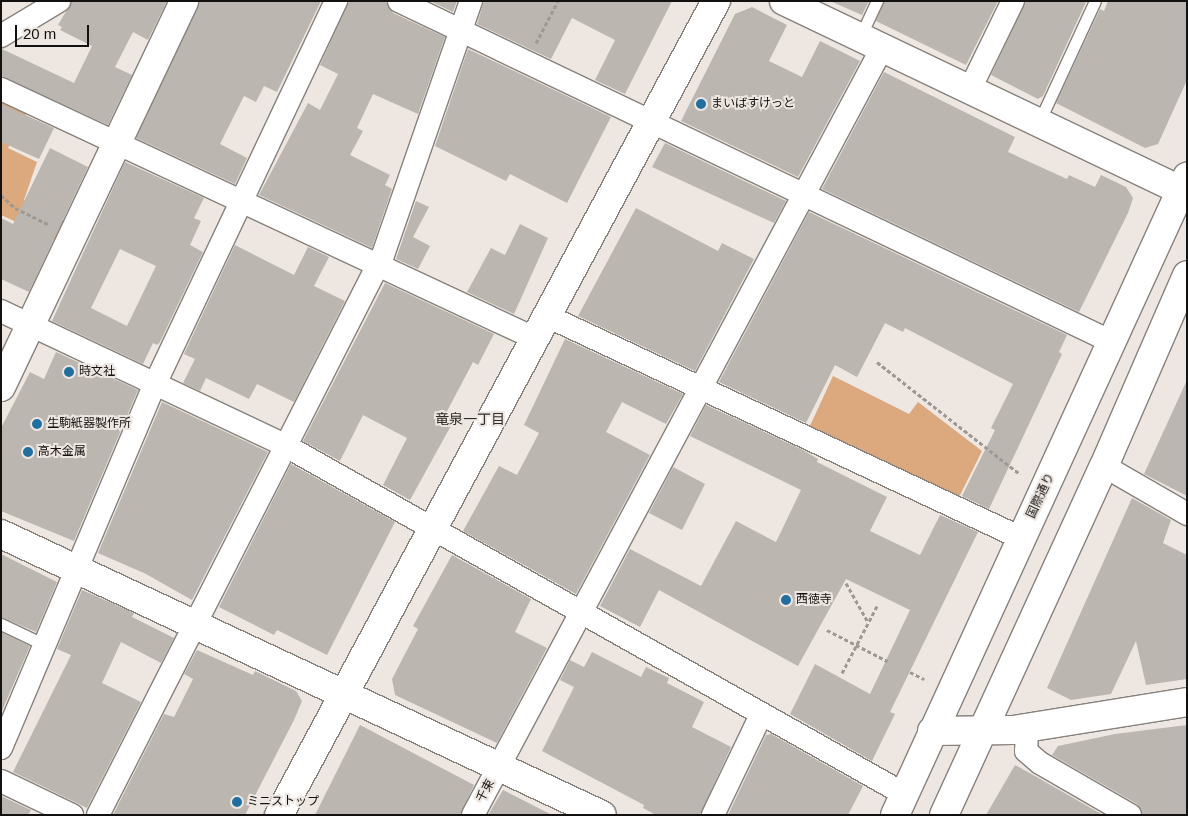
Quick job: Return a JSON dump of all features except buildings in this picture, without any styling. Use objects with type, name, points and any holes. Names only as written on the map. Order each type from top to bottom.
[{"type":"street","points":[[1,36],[59,1]]},
{"type":"street","points":[[1,387],[184,1]]},
{"type":"street","points":[[1,748],[156,384],[239,202],[336,1]]},
{"type":"street","points":[[399,1],[1112,342]]},
{"type":"street","points":[[98,815],[197,625],[378,266],[471,1]]},
{"type":"street","points":[[279,815],[716,1]]},
{"type":"street","points":[[784,1],[1039,122],[1185,187]]},
{"type":"street","points":[[970,89],[1014,1]]},
{"type":"street","name":"千束","points":[[473,815],[806,195],[871,42]]},
{"type":"street","points":[[1,89],[378,266],[702,389],[1022,538]]},
{"type":"street","name":"国際通り","points":[[899,804],[1185,187]]},
{"type":"street","points":[[944,815],[1104,466],[1187,275]]},
{"type":"street","points":[[1,311],[286,446],[434,528],[761,715],[899,804]]},
{"type":"street","points":[[1104,466],[1187,514]]},
{"type":"street","points":[[1,534],[499,766],[594,813]]},
{"type":"street","points":[[932,732],[1027,728],[1187,702]]},
{"type":"street","points":[[713,815],[761,715]]},
{"type":"street","points":[[1027,728],[1026,751],[1040,763],[1130,815]]},
{"type":"street","points":[[1,781],[72,815]]},
{"type":"lane","points":[[871,42],[877,1]]},
{"type":"lane","points":[[1039,122],[1095,1]]},
{"type":"lane","points":[[1,624],[45,645]]},
{"type":"path","points":[[526,62],[558,1]]},
{"type":"path","points":[[1,195],[15,208],[72,237]]},
{"type":"path","points":[[878,362],[1020,474]]},
{"type":"path","points":[[846,583],[868,622]]},
{"type":"path","points":[[842,673],[877,606]]},
{"type":"path","points":[[827,630],[887,661]]},
{"type":"path","points":[[910,672],[924,679]]},
{"type":"shaded area","points":[[1,99],[27,112],[8,148],[37,162],[24,200],[65,221],[56,240],[1,215]]},
{"type":"shaded area","points":[[833,376],[909,414],[918,402],[982,451],[959,497],[809,428]]},
{"type":"place","name":"まいばすけっと","points":[[701,104]]},
{"type":"place","name":"時文社","points":[[69,372]]},
{"type":"place","name":"生駒紙器製作所","points":[[37,424]]},
{"type":"place","name":"高木金属","points":[[28,452]]},
{"type":"place","name":"西徳寺","points":[[786,600]]},
{"type":"place","name":"ミニストップ","points":[[237,802]]},
{"type":"district","name":"竜泉一丁目","points":[[470,419]]}]
